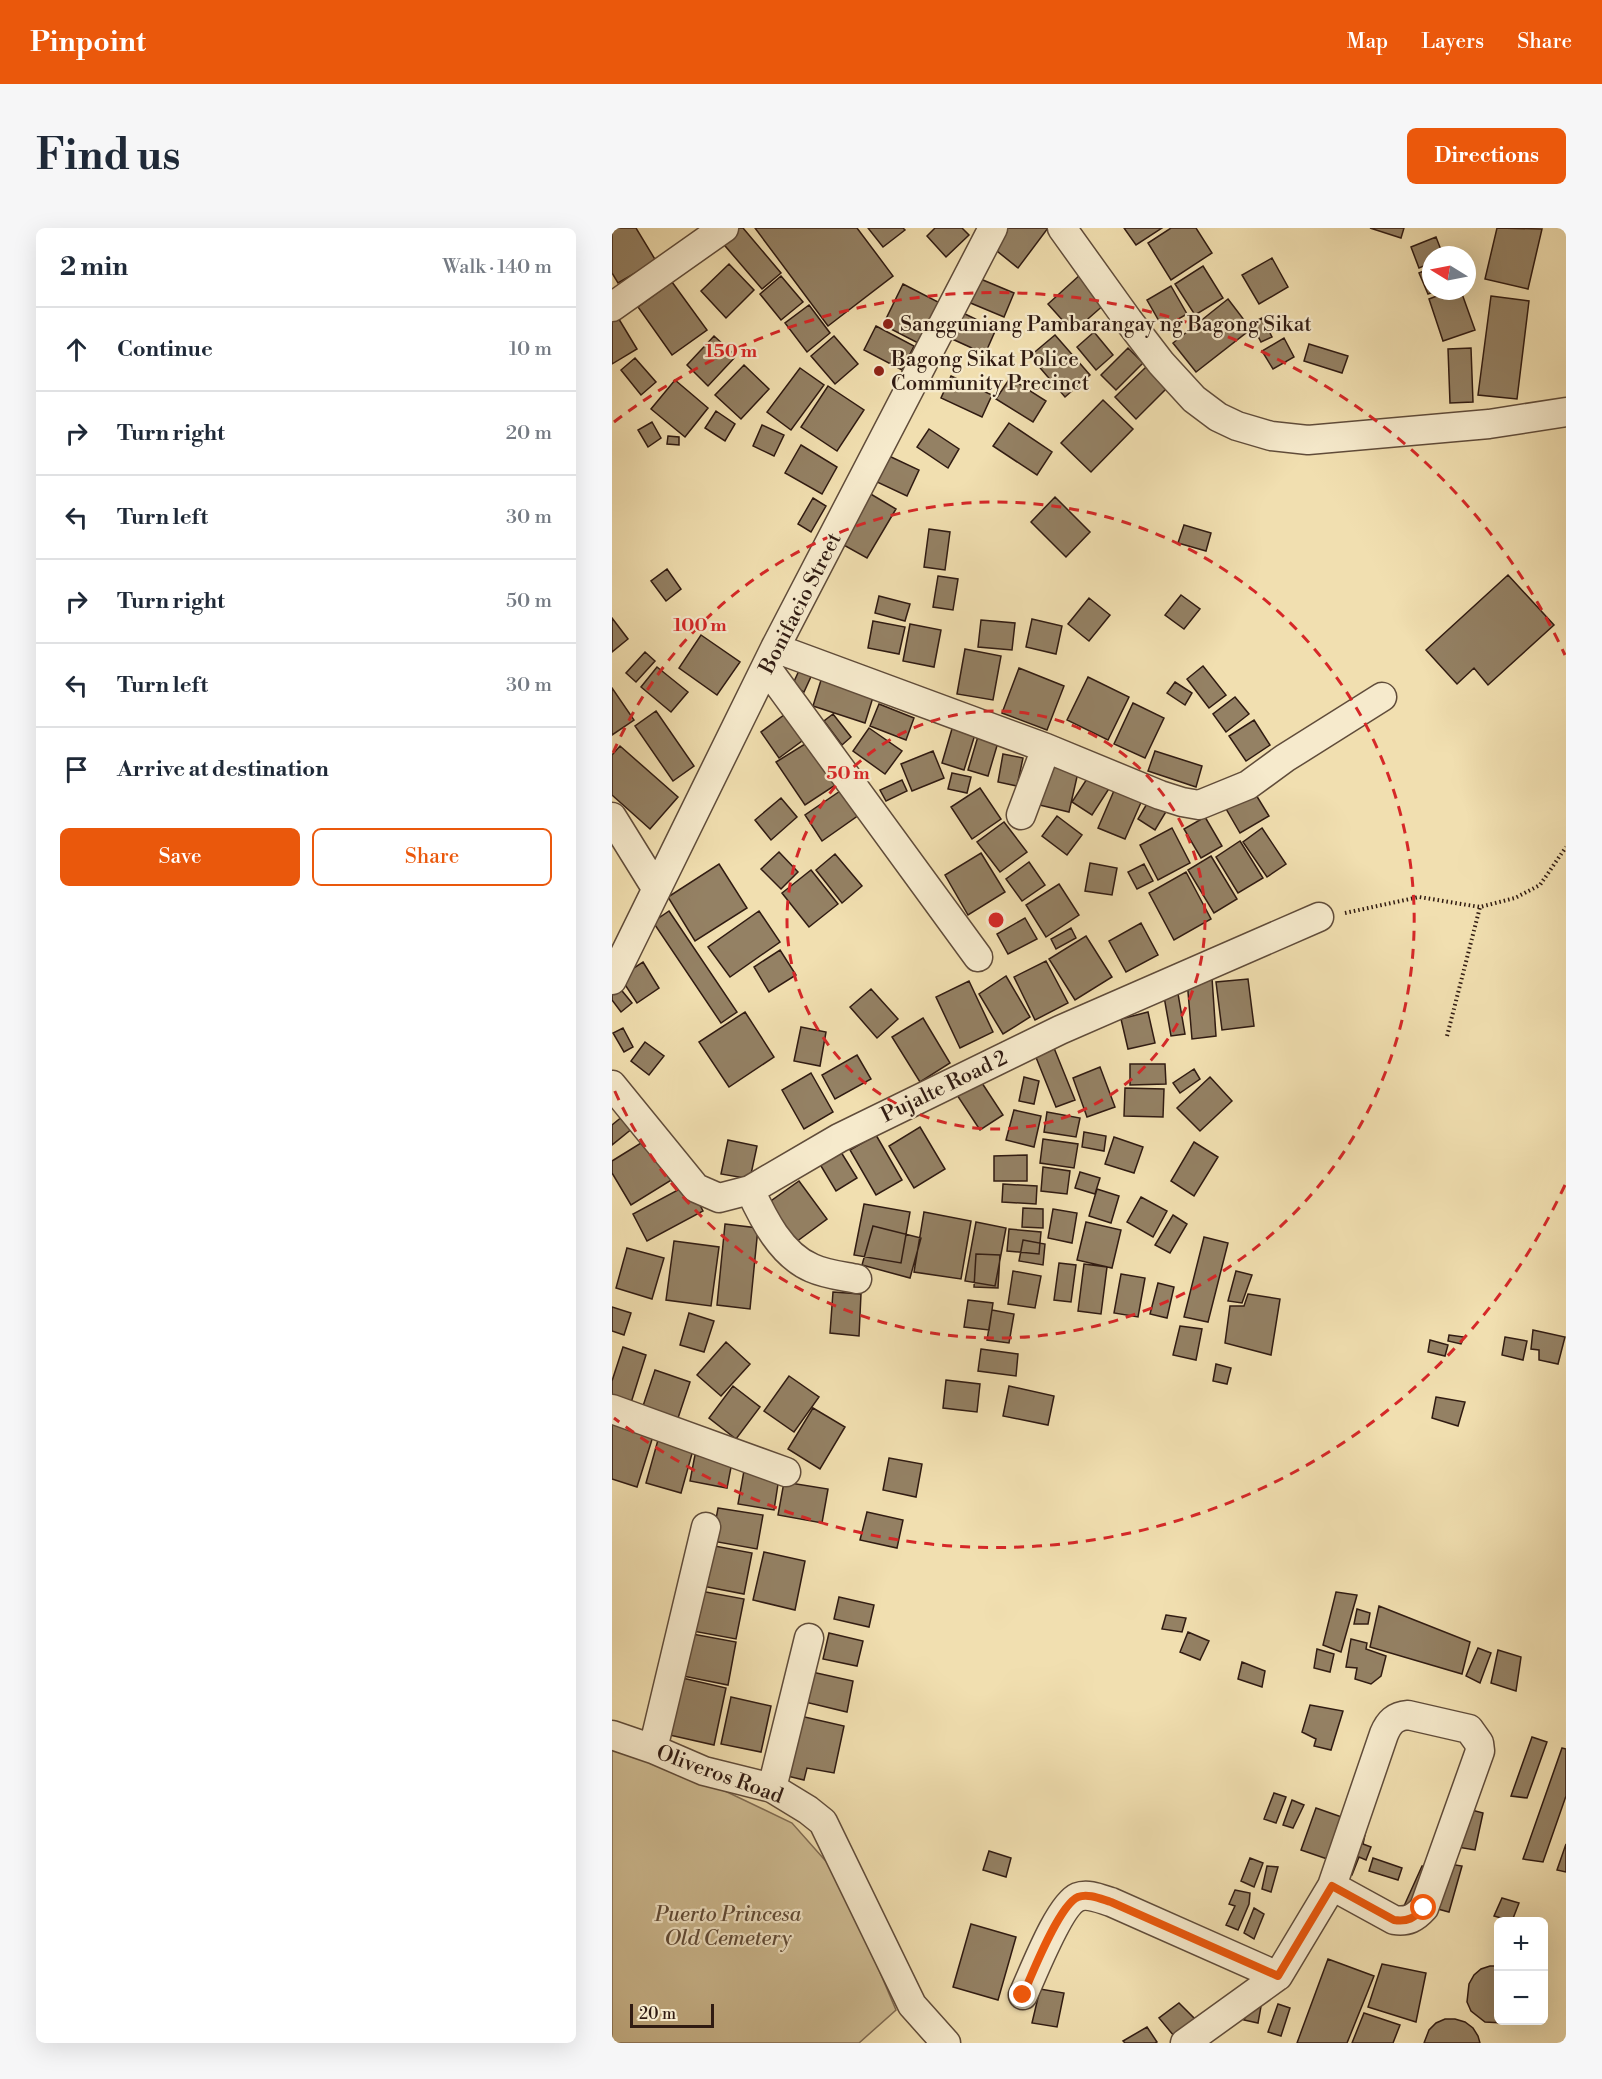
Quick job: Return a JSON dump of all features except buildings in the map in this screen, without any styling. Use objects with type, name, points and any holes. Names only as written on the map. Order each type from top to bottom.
[{"type":"street","points":[[612,307],[724,228]]},
{"type":"street","name":"Bonifacio Street","points":[[612,980],[771,657],[993,228]]},
{"type":"street","points":[[1062,228],[1128,320],[1168,370],[1194,399],[1218,417],[1237,426],[1271,436],[1308,440],[1489,424],[1566,412]]},
{"type":"street","points":[[771,657],[1046,748],[1160,795],[1190,804],[1205,804],[1248,785],[1285,758],[1382,697]]},
{"type":"street","points":[[771,657],[978,957]]},
{"type":"street","points":[[1021,814],[1046,748]]},
{"type":"street","points":[[612,817],[656,888]]},
{"type":"street","name":"Pujalte Road 2","points":[[612,1085],[696,1188],[719,1198],[750,1190],[839,1138],[1060,1030],[1319,917]]},
{"type":"street","points":[[750,1190],[762,1215],[793,1257],[813,1269],[857,1279]]},
{"type":"street","points":[[612,1409],[786,1472]]},
{"type":"street","points":[[653,1749],[706,1527]]},
{"type":"street","points":[[772,1788],[809,1638]]},
{"type":"street","points":[[1185,2043],[1278,1976],[1332,1886],[1390,1722],[1408,1714],[1469,1729],[1479,1743],[1479,1751],[1424,1908],[1417,1915],[1404,1921],[1394,1920],[1332,1886]]},
{"type":"street","name":"Oliveros Road","points":[[612,1735],[653,1749],[704,1771],[772,1788],[823,1822],[912,2005],[946,2043]]},
{"type":"street","points":[[1023,1995],[1058,1919],[1068,1905],[1078,1897],[1086,1896],[1111,1902],[1278,1976]]},
{"type":"path","points":[[1319,917],[1359,911],[1419,897],[1480,907],[1515,898],[1540,885],[1566,847]]},
{"type":"path","points":[[1447,1036],[1480,907]]},
{"type":"green space","name":"Puerto Princesa Old Cemetery","points":[[612,1746],[725,1791],[792,1823],[839,1876],[896,2010],[859,2043],[612,2043]]},
{"type":"place","name":"Sangguniang Pambarangay ng Bagong Sikat","points":[[888,324]]},
{"type":"place","name":"Bagong Sikat Police Community Precinct","points":[[879,371]]},
{"type":"route","points":[[1023,1995],[1058,1919],[1068,1905],[1078,1897],[1086,1896],[1111,1902],[1278,1976],[1332,1886],[1394,1920],[1410,1920],[1424,1908]]}]
